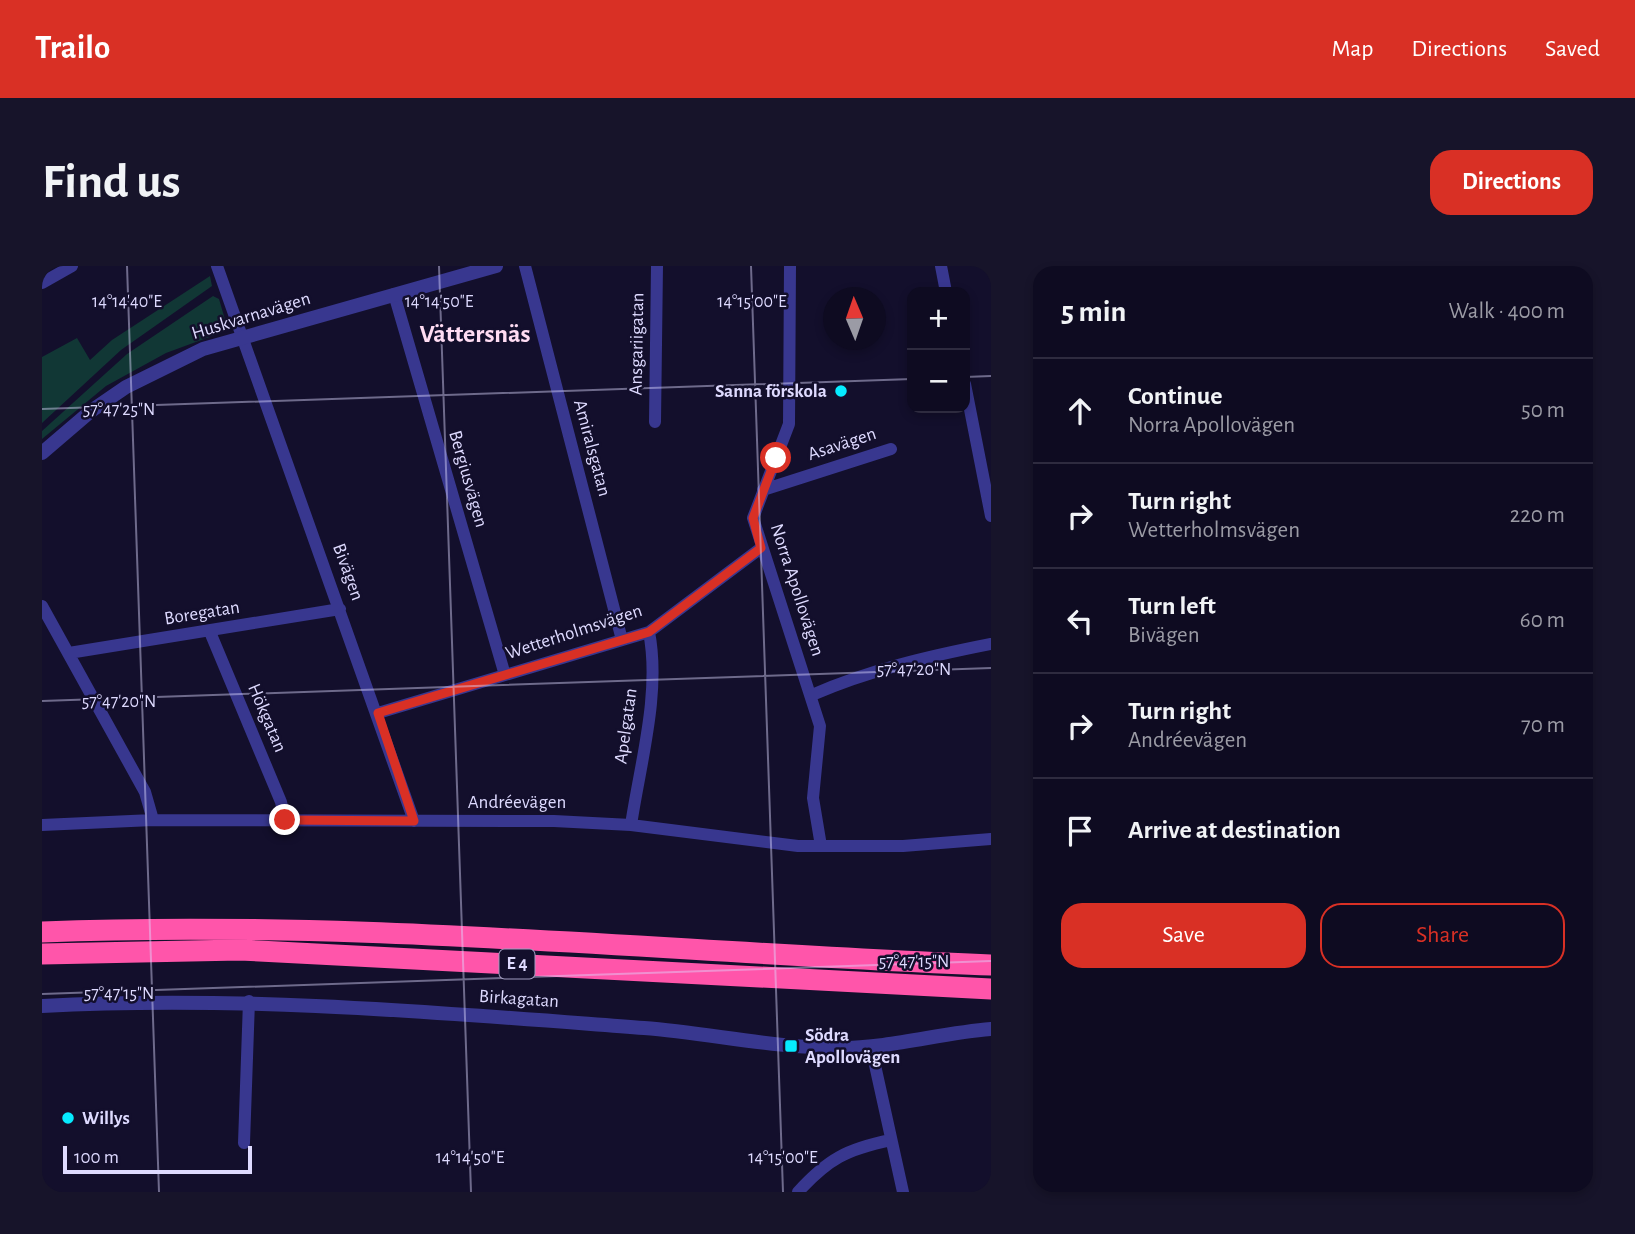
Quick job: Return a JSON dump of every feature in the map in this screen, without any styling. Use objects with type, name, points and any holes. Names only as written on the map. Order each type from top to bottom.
[{"type":"highway","name":"E 4","points":[[42,932],[240,928],[432,934],[991,965]]},
{"type":"highway","name":"E 4","points":[[42,954],[240,950],[991,989]]},
{"type":"highway","points":[[895,961],[991,957]]},
{"type":"street","points":[[42,283],[72,266]]},
{"type":"street","name":"Huskvarnavägen","points":[[42,453],[91,411],[126,387],[203,349],[496,266]]},
{"type":"street","name":"Amiralsgatan","points":[[525,266],[622,640]]},
{"type":"street","name":"Ansgariigatan","points":[[655,422],[657,266]]},
{"type":"street","name":"Norra Apollovägen","points":[[790,266],[789,424],[753,518],[820,726],[813,798],[821,846]]},
{"type":"street","points":[[941,266],[945,287]]},
{"type":"street","name":"Bivägen","points":[[221,268],[414,821]]},
{"type":"street","name":"Bergiusvägen","points":[[394,295],[505,675]]},
{"type":"street","points":[[970,409],[991,516]]},
{"type":"street","name":"Asavägen","points":[[763,490],[891,449]]},
{"type":"street","name":"Wetterholmsvägen","points":[[378,713],[649,632],[761,548]]},
{"type":"street","points":[[42,606],[145,792],[153,820]]},
{"type":"street","name":"Boregatan","points":[[69,653],[340,609]]},
{"type":"street","name":"Hökgatan","points":[[210,632],[281,802],[285,820]]},
{"type":"street","name":"Apelgatan","points":[[631,825],[649,708],[653,652],[649,632]]},
{"type":"street","points":[[812,695],[840,683],[936,655],[991,644]]},
{"type":"street","name":"Andréevägen","points":[[42,825],[153,820],[554,821],[631,825],[798,846],[903,846],[991,839]]},
{"type":"street","name":"Birkagatan","points":[[42,1006],[121,1002],[249,1002],[644,1028],[800,1047],[871,1048],[991,1029]]},
{"type":"street","points":[[244,1143],[249,1002]]},
{"type":"street","points":[[871,1048],[903,1192]]},
{"type":"street","points":[[798,1192],[832,1159],[853,1149],[891,1140]]},
{"type":"green space","points":[[210,276],[212,286],[121,350],[42,423],[42,357],[77,338],[90,360],[112,340]]},
{"type":"green space","points":[[213,296],[219,299],[226,323],[223,332],[166,353],[106,386],[42,439],[42,431],[127,354]]},
{"type":"place","name":"Sanna förskola","points":[[841,391]]},
{"type":"place","name":"Södra Apollovägen","points":[[791,1046]]},
{"type":"place","name":"Willys","points":[[68,1118]]},
{"type":"district","name":"Vättersnäs","points":[[475,334]]},
{"type":"route","points":[[285,820],[414,821],[378,713],[649,632],[761,548],[753,518],[776,458]]}]
